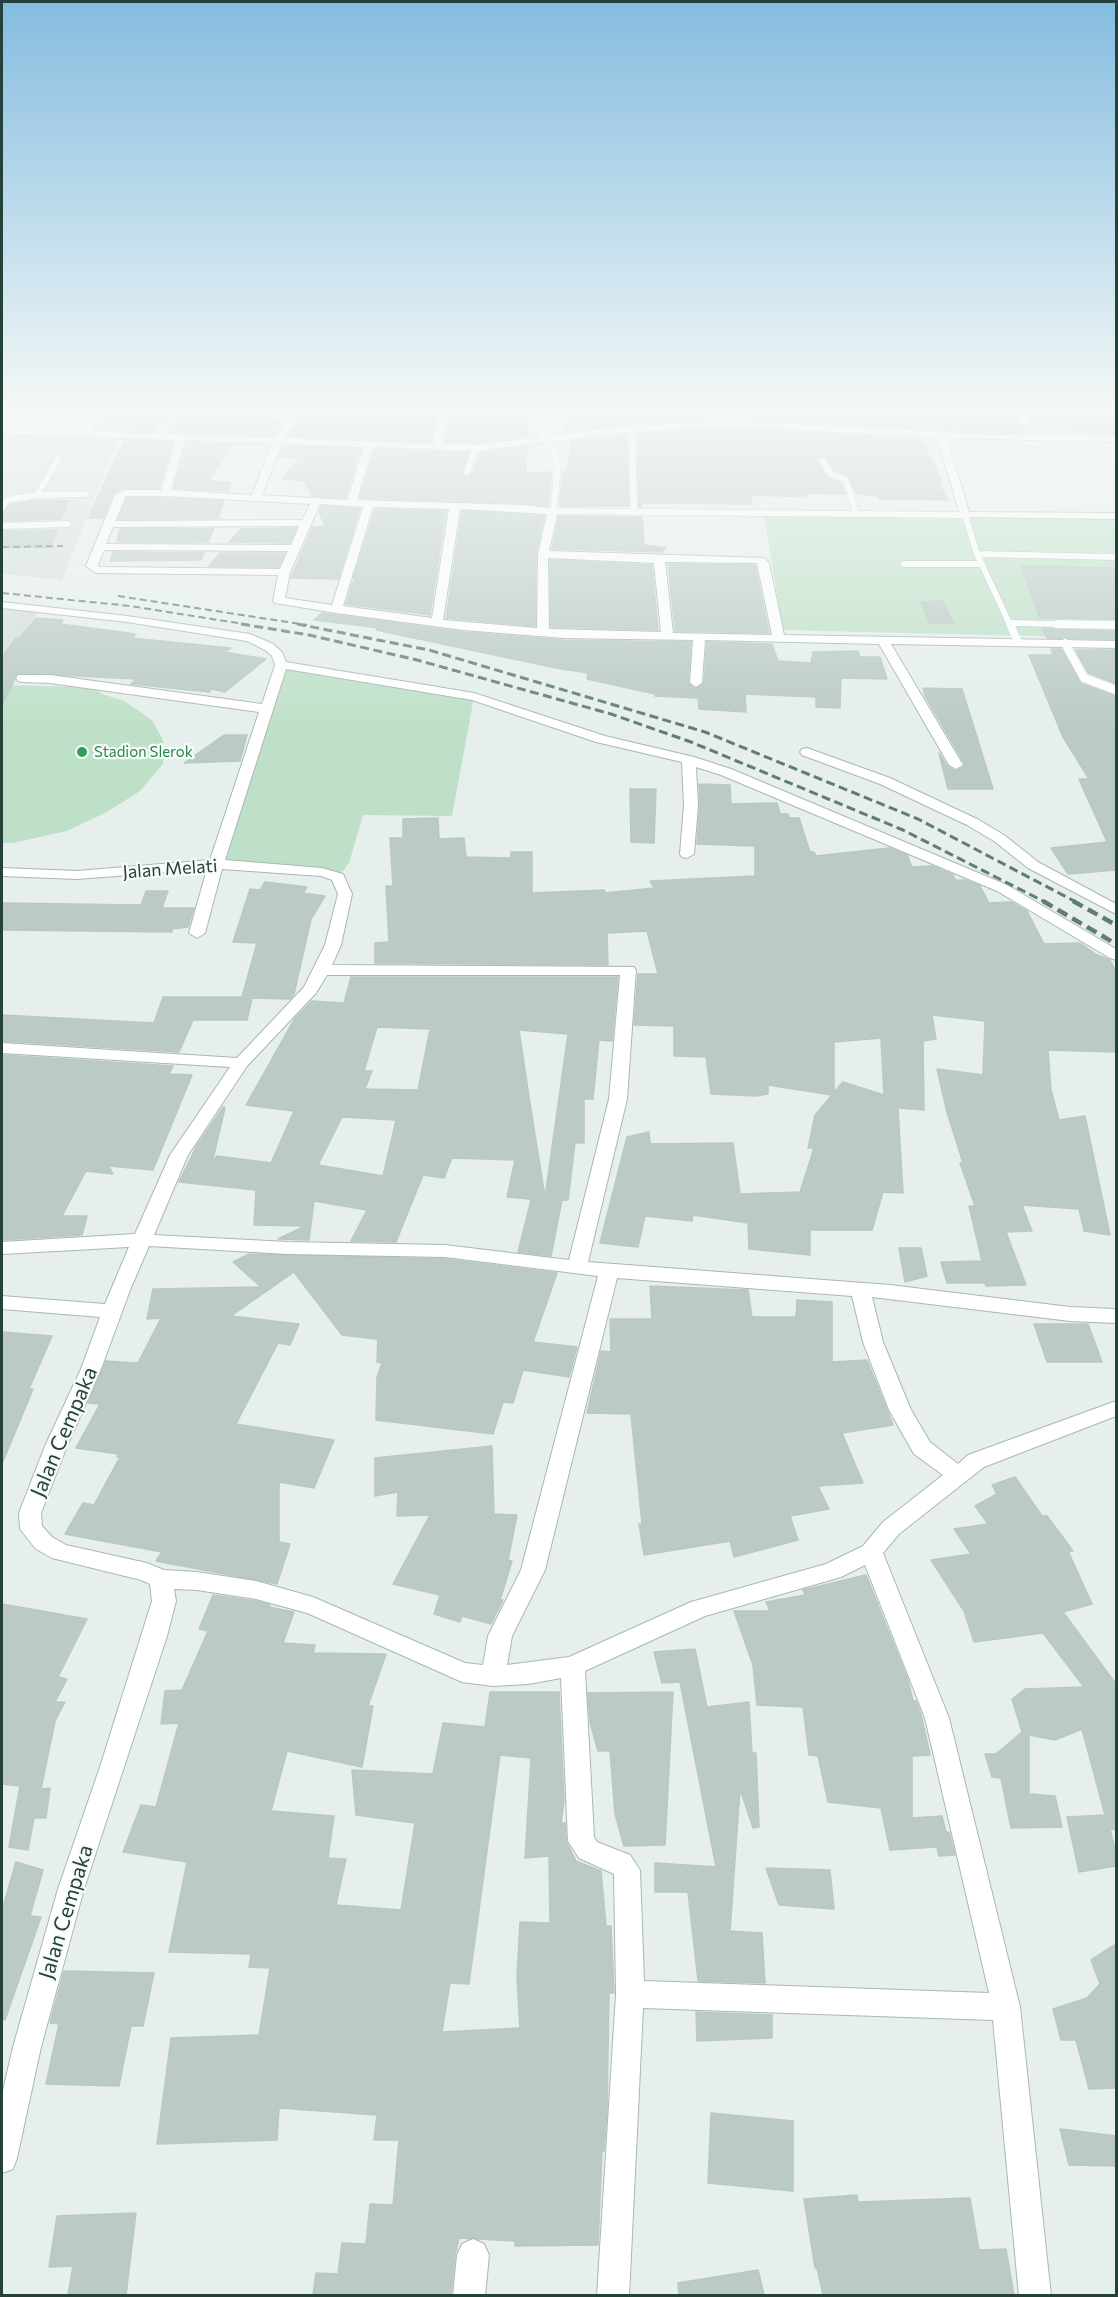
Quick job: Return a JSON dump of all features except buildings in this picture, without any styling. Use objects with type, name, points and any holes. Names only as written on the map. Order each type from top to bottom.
[{"type":"street","points":[[111,516],[92,566],[96,570],[107,572],[284,572]]},
{"type":"street","points":[[310,516],[284,572],[279,602],[436,622],[543,631],[667,636],[1116,645]]},
{"type":"street","points":[[336,609],[365,516]]},
{"type":"street","points":[[436,622],[453,516]]},
{"type":"street","points":[[543,631],[543,554],[552,516]]},
{"type":"street","points":[[108,524],[307,524]]},
{"type":"street","points":[[99,547],[295,548]]},
{"type":"street","points":[[543,554],[655,559],[760,560],[764,563],[778,637]]},
{"type":"street","points":[[655,559],[659,561],[667,636]]},
{"type":"street","points":[[2,605],[127,619],[250,638],[269,647],[278,655],[281,665],[216,864],[197,933]]},
{"type":"street","points":[[696,683],[699,636]]},
{"type":"street","points":[[883,640],[956,765]]},
{"type":"street","points":[[281,665],[474,697],[601,739],[689,760],[726,772],[1002,888],[1116,955]]},
{"type":"street","points":[[22,678],[51,679],[267,709]]},
{"type":"street","points":[[807,752],[885,781],[972,822],[999,838],[1033,865],[1116,910]]},
{"type":"street","points":[[687,854],[691,805],[689,760]]},
{"type":"street","name":"Jalan Melati","points":[[2,872],[77,875],[216,864],[322,872],[338,877]]},
{"type":"street","name":"Jalan Cempaka","points":[[2,2158],[27,2047],[71,1889],[155,1636],[164,1601],[161,1579],[147,1572],[60,1552],[44,1543],[32,1528],[30,1513],[91,1369],[140,1244],[179,1155],[241,1063],[310,990],[322,970],[333,945],[345,894],[338,877]]},
{"type":"street","points":[[322,970],[628,970],[618,1099],[577,1268]]},
{"type":"street","points":[[2,1048],[241,1063]]},
{"type":"street","points":[[2,1248],[140,1244],[445,1251],[577,1268],[860,1290],[958,1299],[1071,1314],[1116,1316]]},
{"type":"street","points":[[161,1579],[197,1581],[256,1590],[314,1606],[462,1672],[496,1657],[533,1570],[609,1271]]},
{"type":"street","points":[[860,1290],[873,1342],[900,1410],[922,1448],[955,1473]]},
{"type":"street","points":[[2,1303],[117,1301]]},
{"type":"street","points":[[496,1657],[528,1674],[573,1666],[699,1609],[833,1571],[871,1552],[891,1528],[955,1473],[976,1461],[1116,1408]]},
{"type":"street","points":[[871,1552],[937,1718],[1005,2007],[1035,2295]]},
{"type":"street","points":[[573,1666],[581,1841],[588,1850],[621,1863],[627,1870],[630,1994],[613,2295]]},
{"type":"street","points":[[630,1994],[1005,2007]]},
{"type":"street","points":[[469,2295],[473,2255]]},
{"type":"lane","points":[[965,516],[977,554],[1018,642]]},
{"type":"lane","points":[[2,526],[68,524]]},
{"type":"lane","points":[[977,554],[1116,557]]},
{"type":"lane","points":[[904,564],[982,564]]},
{"type":"lane","points":[[1010,623],[1116,625]]},
{"type":"lane","points":[[1065,643],[1084,678],[1116,690]]},
{"type":"shaded area","points":[[2,516],[87,516],[62,580],[2,574]]},
{"type":"shaded area","points":[[2,609],[39,612],[20,636],[2,668]]},
{"type":"green space","points":[[764,516],[1116,520],[1116,638],[783,630]]},
{"type":"green space","points":[[281,665],[474,697],[452,816],[363,815],[349,863],[338,877],[216,864]]},
{"type":"green space","name":"Stadion Slerok","points":[[2,685],[92,687],[102,694],[124,701],[152,720],[163,740],[163,764],[140,791],[107,812],[67,831],[13,843],[2,843]]},
{"type":"railway","points":[[2,547],[63,546]]},
{"type":"railway","points":[[2,593],[130,606],[250,625]]},
{"type":"railway","points":[[118,596],[307,625]]},
{"type":"railway","points":[[241,624],[309,635],[417,660],[611,714],[691,742],[903,830],[1045,902]]},
{"type":"railway","points":[[297,624],[429,650],[705,732],[918,819],[1076,902]]},
{"type":"railway","points":[[1043,901],[1116,944]]},
{"type":"railway","points":[[1073,901],[1116,925]]},
{"type":"place","name":"Stadion Slerok","points":[[82,752]]}]
